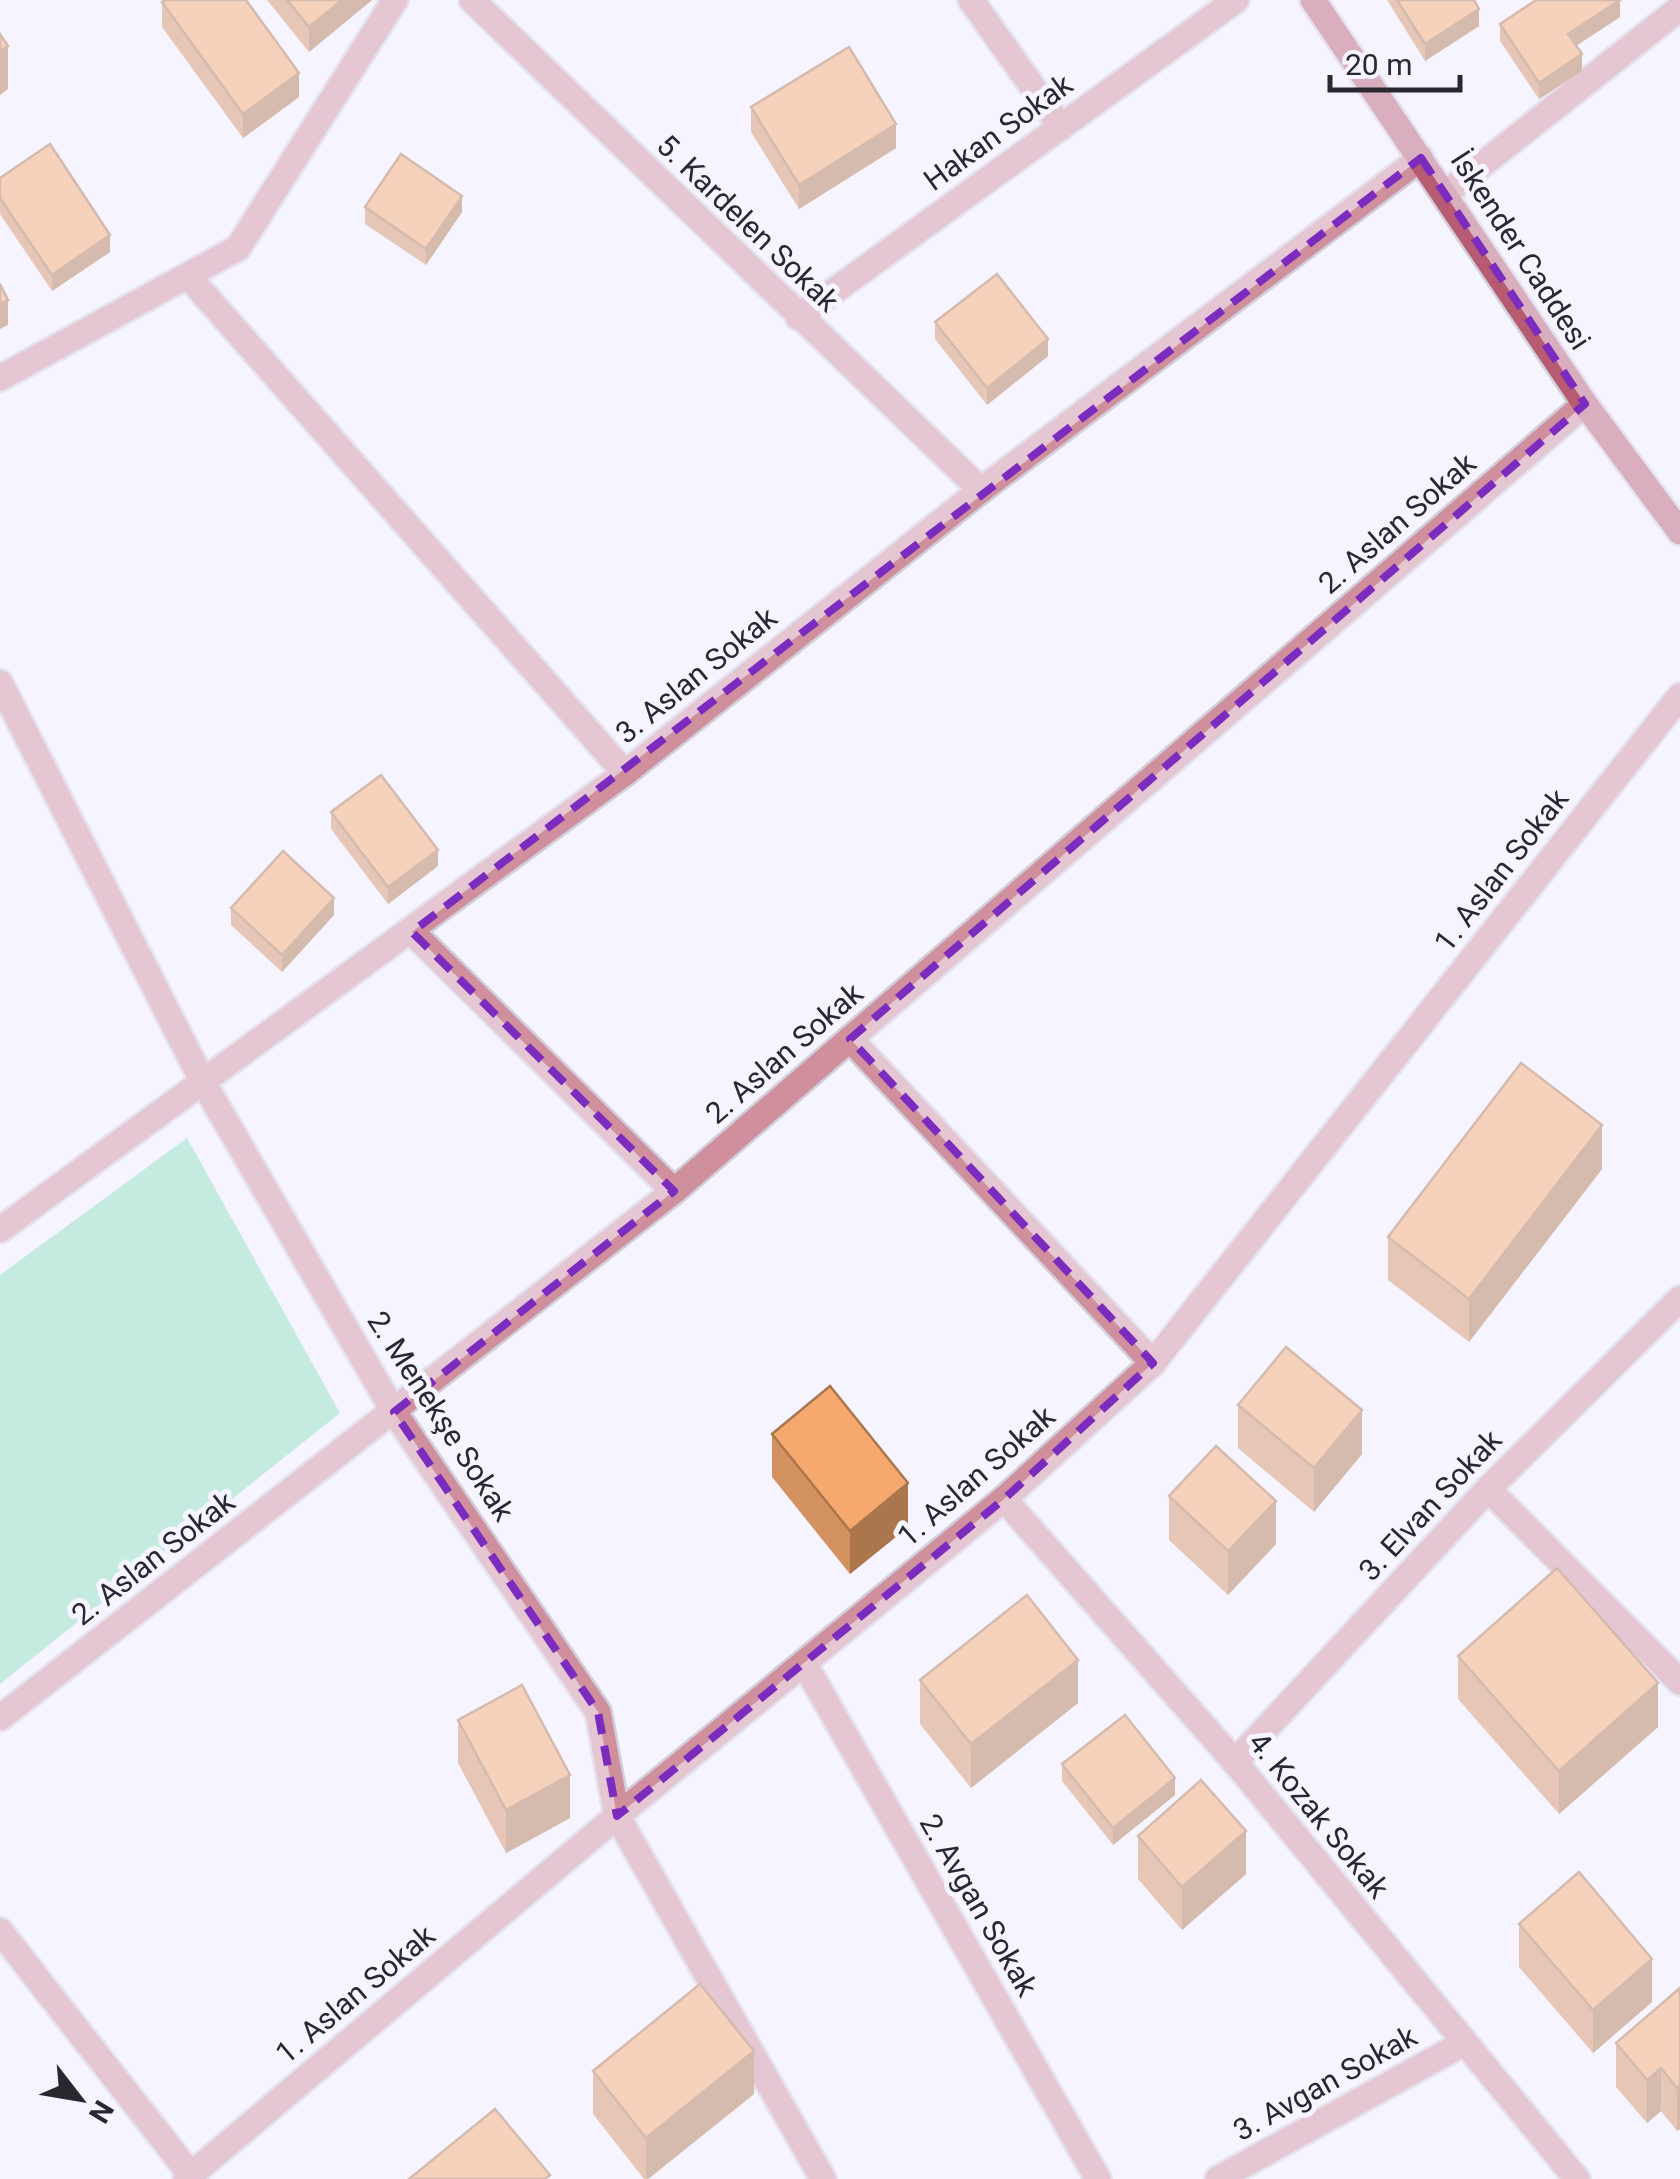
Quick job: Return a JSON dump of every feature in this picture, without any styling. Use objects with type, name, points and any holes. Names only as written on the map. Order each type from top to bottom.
[{"type":"street","points":[[0,378],[238,248],[395,0]]},
{"type":"street","name":"5. Kardelen Sokak","points":[[472,0],[981,490]]},
{"type":"street","points":[[971,0],[1061,127]]},
{"type":"street","name":"Hakan Sokak","points":[[798,317],[1236,0]]},
{"type":"street","name":"İskender Caddesi","points":[[1313,0],[1585,404],[1680,532]]},
{"type":"street","points":[[1445,194],[1680,8]]},
{"type":"street","name":"3. Aslan Sokak","points":[[0,1230],[625,773],[981,490],[1422,158]]},
{"type":"street","points":[[188,276],[625,773]]},
{"type":"street","name":"2. Aslan Sokak","points":[[0,1718],[674,1191],[1585,404]]},
{"type":"street","name":"2. Menekşe Sokak","points":[[0,683],[202,1082],[394,1412],[598,1712],[617,1816],[822,2179]]},
{"type":"street","name":"1. Aslan Sokak","points":[[190,2178],[617,1816],[1004,1499],[1152,1363],[1680,696]]},
{"type":"street","points":[[412,932],[674,1191]]},
{"type":"street","points":[[850,1039],[1152,1363]]},
{"type":"street","name":"3. Elvan Sokak","points":[[1235,1762],[1488,1489],[1680,1299]]},
{"type":"street","points":[[1488,1489],[1680,1682]]},
{"type":"street","name":"4. Kozak Sokak","points":[[1004,1499],[1235,1762],[1577,2179]]},
{"type":"street","name":"2. Avgan Sokak","points":[[804,1663],[1098,2179]]},
{"type":"street","points":[[0,1931],[190,2178]]},
{"type":"street","name":"3. Avgan Sokak","points":[[1218,2179],[1464,2044]]},
{"type":"highlighted area","points":[[1421,158],[1585,404],[850,1039],[1153,1363],[1004,1499],[617,1816],[598,1712],[394,1412],[674,1191],[412,932]]},
{"type":"green space","points":[[187,1138],[340,1413],[0,1684],[0,1275]]},
{"type":"building","points":[[246,0],[299,73],[243,114],[162,2]]},
{"type":"building","points":[[287,0],[342,0],[309,27]]},
{"type":"building","points":[[1397,0],[1474,0],[1479,9],[1425,44]]},
{"type":"building","points":[[1536,0],[1620,0],[1568,34],[1582,54],[1539,83],[1500,24]]},
{"type":"building","points":[[0,34],[8,46],[0,51]]},
{"type":"building","points":[[849,47],[896,124],[799,185],[751,107]]},
{"type":"building","points":[[50,144],[110,235],[52,275],[0,198],[0,178]]},
{"type":"building","points":[[401,154],[462,196],[426,249],[365,207]]},
{"type":"building","points":[[997,274],[1048,339],[987,388],[935,322]]},
{"type":"building","points":[[0,284],[8,300],[0,304]]},
{"type":"building","points":[[381,775],[438,850],[388,887],[331,812]]},
{"type":"building","points":[[283,851],[334,898],[282,955],[231,908]]},
{"type":"building","points":[[1521,1063],[1602,1125],[1469,1299],[1388,1237]]},
{"type":"building","points":[[1286,1347],[1362,1410],[1314,1468],[1238,1405]]},
{"type":"building","points":[[830,1386],[908,1483],[850,1531],[772,1434]]},
{"type":"building","points":[[1216,1446],[1276,1501],[1228,1551],[1169,1496]]},
{"type":"building","points":[[1557,1568],[1658,1683],[1559,1771],[1458,1656]]},
{"type":"building","points":[[1027,1595],[1078,1660],[971,1744],[920,1680]]},
{"type":"building","points":[[522,1685],[570,1775],[506,1810],[458,1720]]},
{"type":"building","points":[[1125,1715],[1175,1778],[1113,1828],[1062,1764]]},
{"type":"building","points":[[1201,1780],[1246,1831],[1182,1887],[1138,1836]]},
{"type":"building","points":[[1579,1872],[1652,1959],[1593,2010],[1519,1924]]},
{"type":"building","points":[[700,1984],[754,2051],[646,2138],[593,2071]]},
{"type":"building","points":[[1680,1988],[1677,2088],[1661,2068],[1647,2080],[1616,2043]]},
{"type":"building","points":[[495,2109],[550,2175],[545,2179],[409,2179]]}]
